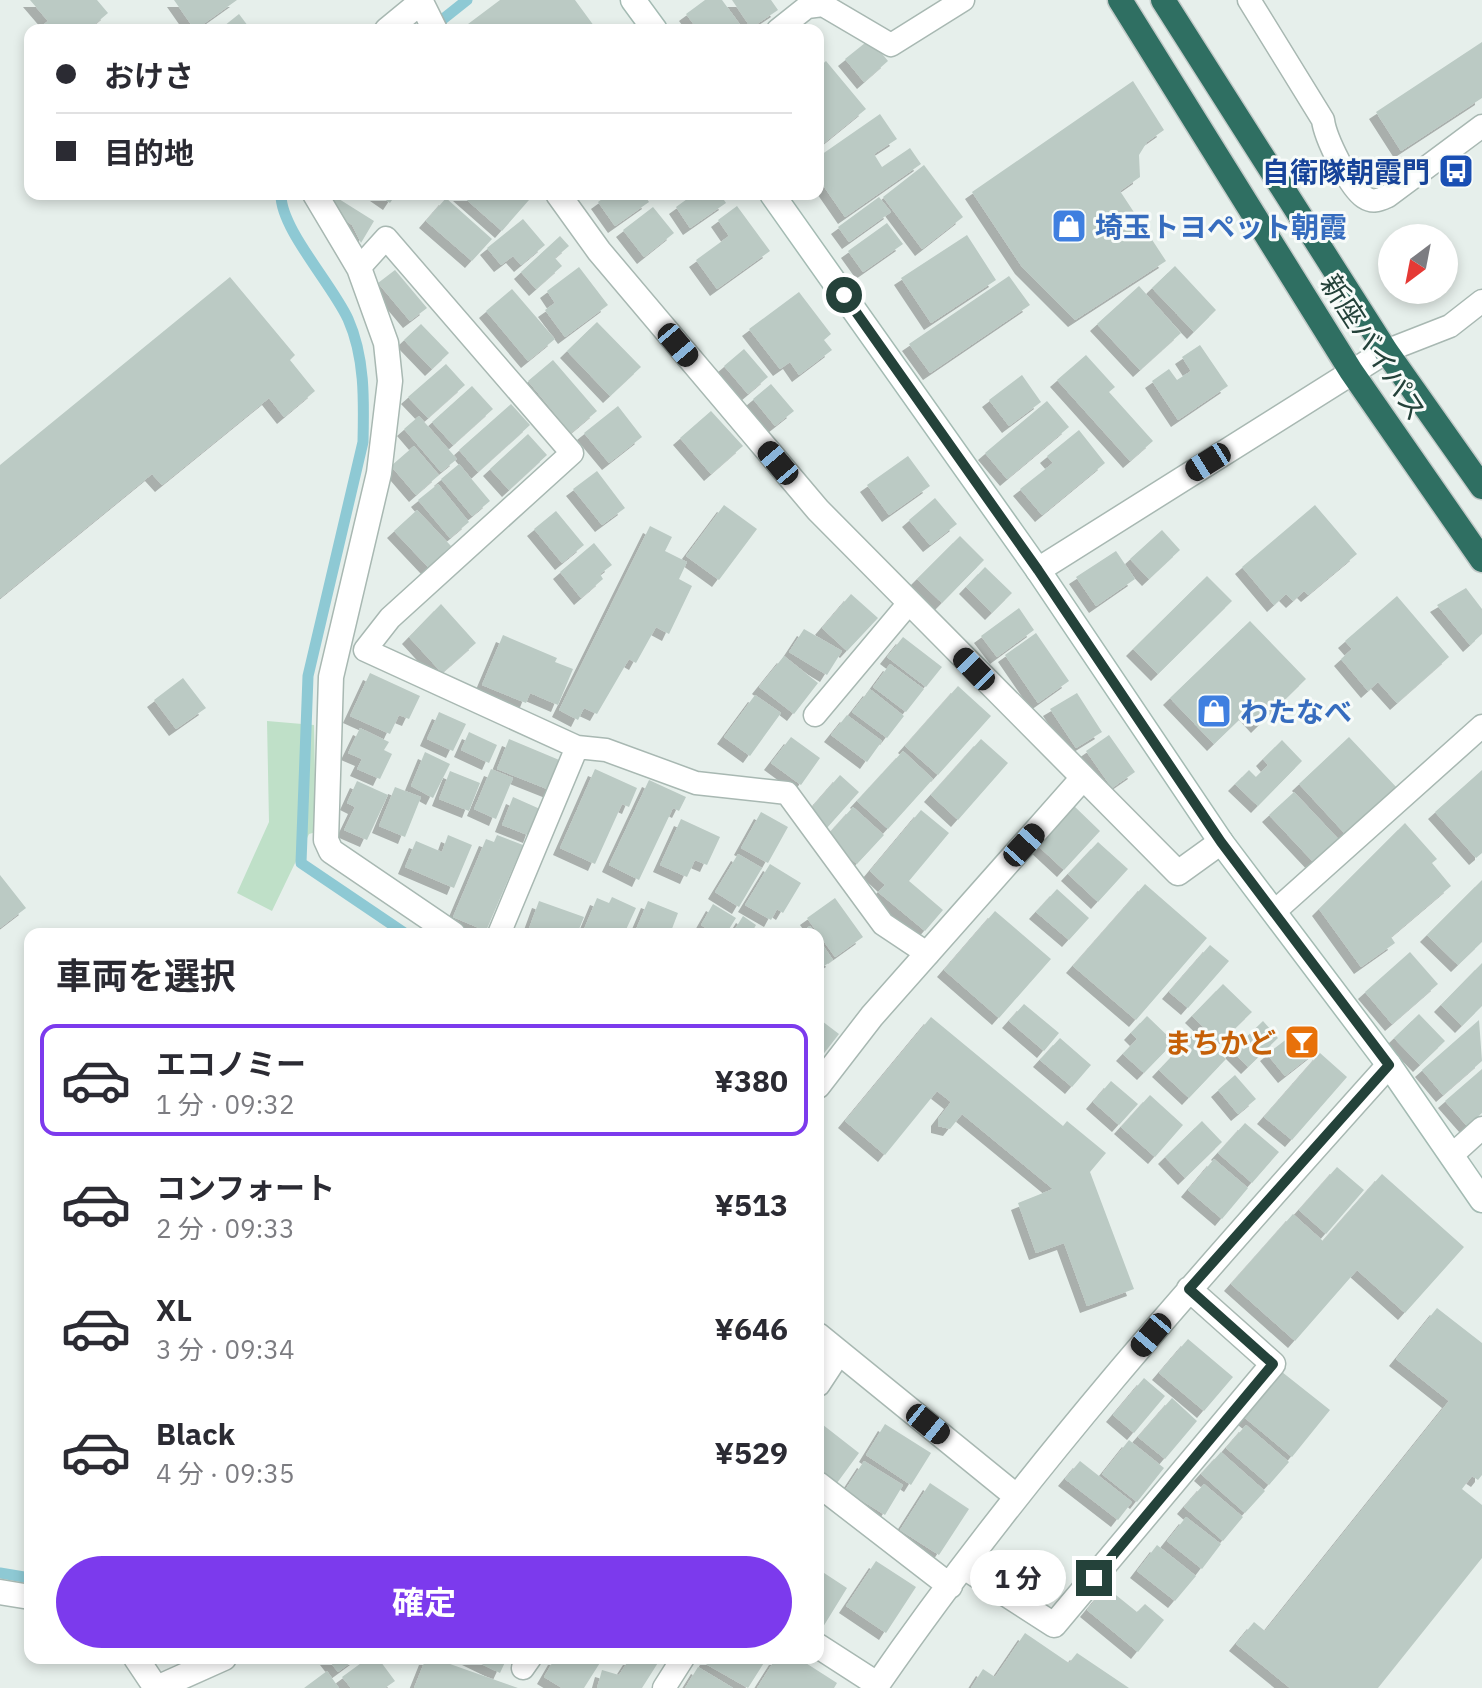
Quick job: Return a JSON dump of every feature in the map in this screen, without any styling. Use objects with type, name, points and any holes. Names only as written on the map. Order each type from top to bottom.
[{"type":"highway","name":"新座バイパス","points":[[1120,0],[1351,371],[1482,560]]},
{"type":"highway","name":"新座バイパス","points":[[1163,0],[1386,351],[1482,487]]},
{"type":"street","points":[[633,0],[651,24]]},
{"type":"street","points":[[400,24],[426,12]]},
{"type":"street","points":[[319,200],[359,268],[386,343],[390,381],[382,460],[331,677],[326,840],[331,851],[444,928]]},
{"type":"street","points":[[566,200],[599,251],[818,510],[1082,779],[1178,873],[1221,842]]},
{"type":"street","points":[[776,200],[1038,570],[1221,842],[1389,1065],[1482,1200]]},
{"type":"street","points":[[1038,570],[1386,351]]},
{"type":"street","points":[[824,1078],[872,1016],[1082,779]]},
{"type":"street","points":[[824,1650],[876,1686],[1016,1496],[1189,1289],[1389,1065]]},
{"type":"street","points":[[824,1488],[957,1577],[1054,1625],[1273,1364],[1189,1289]]},
{"type":"street","points":[[824,1340],[1016,1496]]},
{"type":"street","points":[[824,1375],[839,1352]]},
{"type":"street","points":[[0,1592],[24,1596]]},
{"type":"street","points":[[140,1664],[157,1688],[211,1664]]},
{"type":"lane","points":[[786,24],[807,7],[823,5],[891,45],[963,0]]},
{"type":"lane","points":[[1249,0],[1323,120],[1325,133],[1357,190],[1366,198],[1377,201],[1388,196],[1482,126]]},
{"type":"lane","points":[[359,268],[386,238],[572,453],[390,618],[365,650],[577,747],[606,750],[696,783],[787,793],[883,924],[928,954]]},
{"type":"lane","points":[[1386,351],[1450,326],[1482,301]]},
{"type":"lane","points":[[815,715],[909,603]]},
{"type":"lane","points":[[1274,912],[1482,726]]},
{"type":"lane","points":[[502,928],[577,747]]},
{"type":"lane","points":[[1451,1156],[1482,1128]]},
{"type":"lane","points":[[664,1688],[679,1664]]},
{"type":"green space","points":[[267,721],[314,725],[316,832],[309,834],[272,911],[237,893],[269,822]]},
{"type":"building","points":[[30,0],[97,0],[108,13],[95,24],[44,24],[48,21]]},
{"type":"building","points":[[174,0],[237,0],[203,24],[191,24]]},
{"type":"building","points":[[500,0],[575,0],[593,24],[468,24]]},
{"type":"building","points":[[705,0],[722,0],[740,24],[694,24],[686,14]]},
{"type":"building","points":[[732,0],[771,0],[778,10],[757,24],[748,24]]},
{"type":"building","points":[[239,14],[246,24],[226,24]]},
{"type":"building","points":[[870,39],[888,61],[864,82],[845,59]]},
{"type":"building","points":[[1482,42],[1482,98],[1401,151],[1376,112]]},
{"type":"building","points":[[826,61],[866,109],[824,143]]},
{"type":"building","name":"埼玉トヨペット朝霞","points":[[1133,81],[1164,130],[1147,142],[1139,155],[1140,177],[1120,191],[1166,261],[1075,320],[1022,267],[972,192]]},
{"type":"building","points":[[880,114],[897,139],[874,154],[882,167],[910,148],[921,164],[845,217],[824,187],[824,153]]},
{"type":"building","points":[[924,165],[963,217],[922,249],[883,197]]},
{"type":"building","points":[[879,197],[891,212],[849,242],[838,227]]},
{"type":"building","points":[[333,200],[341,200],[374,221],[361,243],[352,225],[338,215]]},
{"type":"building","points":[[444,200],[448,200],[492,239],[472,261],[426,221]]},
{"type":"building","points":[[467,200],[529,200],[502,231]]},
{"type":"building","points":[[648,200],[649,202],[615,226],[598,202]]},
{"type":"building","points":[[686,200],[724,200],[726,203],[690,228],[676,207]]},
{"type":"building","points":[[737,206],[770,251],[717,289],[696,260],[729,236],[718,220]]},
{"type":"building","points":[[653,207],[674,233],[644,257],[623,230]]},
{"type":"building","points":[[523,219],[545,245],[521,265],[513,256],[501,265],[487,248]]},
{"type":"building","points":[[887,223],[903,244],[863,272],[848,251]]},
{"type":"building","points":[[967,235],[996,280],[931,323],[901,278]]},
{"type":"building","points":[[560,236],[569,246],[555,258],[562,266],[536,289],[521,272]]},
{"type":"building","points":[[1175,266],[1216,310],[1194,332],[1152,288]]},
{"type":"building","points":[[579,267],[608,305],[565,337],[545,310],[555,303],[547,291]]},
{"type":"building","points":[[395,270],[427,308],[410,321],[378,283]]},
{"type":"building","points":[[1009,276],[1030,305],[930,373],[909,344]]},
{"type":"building","points":[[230,277],[295,355],[290,360],[315,391],[284,417],[269,398],[162,485],[152,474],[0,598],[0,465]]},
{"type":"building","points":[[1139,286],[1181,333],[1140,370],[1097,324]]},
{"type":"building","points":[[512,289],[555,339],[528,361],[486,311]]},
{"type":"building","points":[[799,292],[831,334],[824,340],[832,350],[799,375],[790,362],[780,369],[749,329]]},
{"type":"building","points":[[597,322],[641,367],[610,396],[567,351]]},
{"type":"building","points":[[421,324],[449,353],[432,369],[404,340]]},
{"type":"building","points":[[1200,345],[1228,386],[1178,420],[1152,381],[1169,369],[1177,380],[1191,371],[1182,357]]},
{"type":"building","points":[[744,349],[768,377],[748,394],[724,366]]},
{"type":"building","points":[[1086,355],[1115,387],[1109,392],[1153,441],[1130,461],[1057,380]]},
{"type":"building","points":[[553,360],[597,411],[571,433],[528,381]]},
{"type":"building","points":[[446,364],[465,385],[428,418],[408,397]]},
{"type":"building","points":[[1022,375],[1041,402],[1009,426],[989,400]]},
{"type":"building","points":[[771,384],[794,411],[775,426],[753,399]]},
{"type":"building","points":[[472,386],[493,409],[453,445],[432,422]]},
{"type":"building","points":[[1047,401],[1069,427],[1007,479],[985,453]]},
{"type":"building","points":[[511,404],[530,425],[478,472],[459,450]]},
{"type":"building","points":[[618,406],[642,437],[609,463],[584,433]]},
{"type":"building","points":[[711,411],[743,446],[711,474],[680,438]]},
{"type":"building","points":[[419,416],[457,459],[441,472],[404,429]]},
{"type":"building","points":[[1079,430],[1105,463],[1042,515],[1020,489],[1053,463],[1047,456]]},
{"type":"building","points":[[528,434],[547,455],[509,490],[490,469]]},
{"type":"building","points":[[414,446],[439,475],[416,495],[391,466]]},
{"type":"building","points":[[908,456],[930,486],[889,515],[867,485]]},
{"type":"building","points":[[459,464],[490,501],[472,516],[441,479]]},
{"type":"building","points":[[597,471],[625,508],[602,525],[573,489]]},
{"type":"building","points":[[438,484],[469,522],[450,538],[418,500]]},
{"type":"building","points":[[935,498],[957,524],[930,545],[909,520]]},
{"type":"building","points":[[724,505],[757,529],[719,580],[686,556]]},
{"type":"building","points":[[1315,505],[1357,554],[1308,595],[1304,591],[1293,601],[1286,594],[1274,605],[1242,567]]},
{"type":"building","points":[[417,510],[451,546],[428,567],[394,531]]},
{"type":"building","points":[[556,511],[584,545],[562,563],[534,529]]},
{"type":"building","points":[[650,526],[672,537],[665,551],[687,562],[679,579],[692,586],[669,634],[656,627],[636,663],[629,659],[597,714],[584,708],[578,720],[559,710]]},
{"type":"building","points":[[1162,530],[1180,550],[1149,579],[1130,559]]},
{"type":"building","points":[[960,536],[984,560],[942,603],[917,579]]},
{"type":"building","points":[[594,543],[612,565],[600,574],[603,579],[581,598],[560,572]]},
{"type":"building","points":[[1116,551],[1135,579],[1096,606],[1076,577]]},
{"type":"building","points":[[985,567],[1012,593],[992,613],[966,587]]},
{"type":"building","points":[[1207,576],[1232,601],[1158,674],[1133,649]]},
{"type":"building","points":[[1466,588],[1482,609],[1482,634],[1470,645],[1437,605]]},
{"type":"building","points":[[851,594],[878,618],[847,651],[822,628]]},
{"type":"building","points":[[1397,596],[1449,657],[1397,703],[1378,682],[1368,691],[1341,659],[1352,649],[1345,641]]},
{"type":"building","points":[[441,604],[476,643],[442,673],[409,637]]},
{"type":"building","points":[[1019,608],[1034,630],[997,657],[981,636]]},
{"type":"building","points":[[1250,621],[1306,679],[1258,726],[1246,713],[1214,744],[1170,698]]},
{"type":"building","points":[[804,629],[842,651],[827,675],[789,652]]},
{"type":"building","points":[[1036,633],[1069,681],[1038,703],[1005,655]]},
{"type":"building","points":[[503,635],[557,658],[555,662],[573,669],[558,705],[530,693],[526,703],[482,685]]},
{"type":"building","points":[[903,637],[942,667],[926,687],[887,657]]},
{"type":"building","points":[[784,656],[818,683],[794,714],[759,687]]},
{"type":"building","points":[[890,664],[924,689],[906,712],[873,687]]},
{"type":"building","points":[[370,673],[420,696],[409,719],[399,715],[390,734],[350,716]]},
{"type":"building","points":[[183,678],[206,708],[176,729],[154,700]]},
{"type":"building","points":[[958,686],[991,716],[938,775],[905,746]]},
{"type":"building","points":[[870,689],[904,716],[887,738],[852,712]]},
{"type":"building","points":[[1077,693],[1102,732],[1076,748],[1050,709]]},
{"type":"building","points":[[755,695],[781,713],[750,756],[724,737]]},
{"type":"building","points":[[439,712],[466,724],[453,751],[427,739]]},
{"type":"building","points":[[847,715],[882,741],[867,762],[831,735]]},
{"type":"building","points":[[360,728],[389,742],[384,750],[392,754],[380,779],[357,769],[362,759],[348,753]]},
{"type":"building","points":[[469,732],[497,745],[489,763],[461,750]]},
{"type":"building","points":[[1109,735],[1135,772],[1112,788],[1086,751]]},
{"type":"building","points":[[791,737],[820,758],[801,785],[771,763]]},
{"type":"building","points":[[1349,737],[1398,789],[1348,837],[1299,784]]},
{"type":"building","points":[[509,739],[564,762],[552,791],[497,769]]},
{"type":"building","points":[[981,739],[1008,763],[958,820],[931,795]]},
{"type":"building","points":[[1282,740],[1302,761],[1258,806],[1235,784],[1249,770],[1256,777],[1268,765],[1263,759]]},
{"type":"building","points":[[903,751],[933,779],[888,829],[857,801]]},
{"type":"building","points":[[425,752],[450,764],[433,798],[411,786]]},
{"type":"building","points":[[491,769],[513,778],[496,819],[474,809]]},
{"type":"building","points":[[595,769],[637,788],[629,807],[622,804],[595,864],[560,848]]},
{"type":"building","points":[[1482,770],[1482,853],[1476,858],[1435,812]]},
{"type":"building","points":[[450,771],[480,783],[469,811],[439,799]]},
{"type":"building","points":[[840,775],[859,792],[826,829],[807,813]]},
{"type":"building","points":[[649,780],[686,797],[679,811],[673,808],[639,880],[609,865]]},
{"type":"building","points":[[357,781],[388,795],[367,840],[344,830],[355,807],[347,803]]},
{"type":"building","points":[[395,787],[421,797],[405,837],[379,826]]},
{"type":"building","points":[[1294,792],[1342,843],[1317,866],[1269,815]]},
{"type":"building","points":[[513,797],[540,809],[530,836],[502,825]]},
{"type":"building","points":[[1073,805],[1100,831],[1064,870],[1036,844]]},
{"type":"building","points":[[853,807],[884,835],[857,864],[826,837]]},
{"type":"building","points":[[921,810],[949,833],[909,881],[943,910],[925,931],[878,892],[885,885],[870,871]]},
{"type":"building","points":[[761,812],[788,827],[768,863],[741,848]]},
{"type":"building","points":[[681,819],[720,837],[707,865],[695,860],[687,877],[660,865]]},
{"type":"building","points":[[1405,823],[1437,859],[1432,863],[1451,886],[1391,937],[1395,943],[1361,967],[1319,909]]},
{"type":"building","points":[[448,835],[472,845],[454,888],[405,867],[416,841],[442,852]]},
{"type":"building","points":[[497,835],[523,845],[487,928],[479,928],[453,917],[486,839],[494,842]]},
{"type":"building","points":[[1098,842],[1128,869],[1098,902],[1068,874]]},
{"type":"building","points":[[738,854],[762,868],[739,907],[715,892]]},
{"type":"building","points":[[770,864],[801,883],[783,913],[777,909],[771,920],[745,905]]},
{"type":"building","points":[[0,875],[26,908],[0,928]]},
{"type":"building","points":[[1482,880],[1482,942],[1458,965],[1427,935]]},
{"type":"building","points":[[1145,884],[1207,938],[1136,1020],[1073,966]]},
{"type":"building","points":[[1057,889],[1089,918],[1069,940],[1036,912]]},
{"type":"building","points":[[612,897],[636,908],[627,928],[584,928],[597,898],[609,903]]},
{"type":"building","points":[[835,898],[863,937],[835,957],[824,942],[824,928],[814,928],[807,918]]},
{"type":"building","points":[[539,901],[584,917],[579,928],[529,928]]},
{"type":"building","points":[[648,901],[678,913],[672,928],[637,928]]},
{"type":"building","points":[[713,904],[736,918],[730,928],[706,928],[701,925]]},
{"type":"building","points":[[995,911],[1051,959],[999,1018],[944,970]]},
{"type":"building","points":[[743,916],[756,925],[754,928],[736,928]]},
{"type":"building","points":[[1210,945],[1229,961],[1188,1008],[1169,992]]},
{"type":"building","points":[[824,947],[833,960],[824,966]]},
{"type":"building","points":[[1410,952],[1438,984],[1392,1024],[1365,992]]},
{"type":"building","points":[[1482,963],[1482,1006],[1462,1026],[1441,1005]]},
{"type":"building","points":[[1223,984],[1252,1012],[1220,1043],[1192,1016]]},
{"type":"building","points":[[1024,1004],[1059,1033],[1044,1051],[1009,1021]]},
{"type":"building","points":[[1419,1014],[1445,1041],[1420,1065],[1394,1038]]},
{"type":"building","points":[[1147,1016],[1174,1042],[1144,1073],[1123,1054],[1137,1039],[1131,1033]]},
{"type":"building","points":[[931,1017],[1063,1126],[1067,1121],[1106,1153],[1090,1172],[1134,1289],[1087,1306],[1064,1243],[1036,1253],[1018,1203],[1053,1189],[962,1114],[950,1129],[938,1126],[938,1119],[951,1102],[937,1091],[885,1155],[845,1121]]},
{"type":"building","points":[[1479,1020],[1482,1061],[1443,1095],[1422,1070]]},
{"type":"building","points":[[1263,1021],[1278,1038],[1248,1067],[1232,1051]]},
{"type":"building","points":[[824,1023],[839,1034],[824,1053]]},
{"type":"building","points":[[1301,1028],[1318,1050],[1285,1076],[1267,1054]]},
{"type":"building","points":[[1196,1031],[1226,1059],[1189,1098],[1159,1070]]},
{"type":"building","points":[[1060,1038],[1091,1065],[1072,1087],[1040,1060]]},
{"type":"building","points":[[1320,1053],[1347,1077],[1292,1140],[1264,1117]]},
{"type":"building","points":[[1482,1069],[1482,1113],[1467,1126],[1445,1101]]},
{"type":"building","points":[[1235,1075],[1256,1099],[1238,1114],[1218,1090]]},
{"type":"building","points":[[1111,1081],[1138,1104],[1119,1125],[1093,1102]]},
{"type":"building","points":[[1150,1095],[1183,1125],[1155,1157],[1121,1127]]},
{"type":"building","points":[[1202,1121],[1222,1142],[1185,1178],[1165,1157]]},
{"type":"building","points":[[1245,1123],[1279,1152],[1252,1183],[1218,1153]]},
{"type":"building","points":[[1214,1159],[1248,1188],[1222,1219],[1188,1190]]},
{"type":"building","points":[[1337,1167],[1364,1190],[1326,1234],[1299,1210]]},
{"type":"building","points":[[1382,1174],[1464,1247],[1405,1313],[1357,1270],[1295,1341],[1231,1284],[1293,1214],[1323,1241]]},
{"type":"building","points":[[1437,1308],[1482,1343],[1482,1475],[1478,1480],[1472,1476],[1462,1489],[1482,1505],[1482,1558],[1378,1688],[1290,1688],[1236,1644],[1254,1622],[1265,1631],[1449,1401],[1396,1359]]},
{"type":"building","points":[[1188,1339],[1233,1377],[1204,1411],[1159,1373]]},
{"type":"building","points":[[1282,1372],[1330,1410],[1292,1457],[1245,1418]]},
{"type":"building","points":[[1144,1378],[1165,1396],[1134,1433],[1113,1415]]},
{"type":"building","points":[[1172,1398],[1197,1421],[1165,1459],[1138,1437]]},
{"type":"building","points":[[885,1424],[931,1453],[911,1485],[866,1455]]},
{"type":"building","points":[[1246,1425],[1289,1462],[1269,1485],[1226,1448]]},
{"type":"building","points":[[824,1426],[859,1453],[837,1483],[824,1473]]},
{"type":"building","points":[[1129,1440],[1164,1468],[1137,1502],[1102,1474]]},
{"type":"building","points":[[1221,1452],[1265,1491],[1245,1513],[1201,1474]]},
{"type":"building","points":[[864,1461],[903,1485],[885,1515],[845,1490]]},
{"type":"building","points":[[1080,1461],[1132,1502],[1118,1520],[1065,1479]]},
{"type":"building","points":[[930,1483],[969,1509],[939,1555],[900,1530]]},
{"type":"building","points":[[1204,1484],[1243,1517],[1223,1541],[1184,1507]]},
{"type":"building","points":[[1186,1517],[1221,1544],[1202,1569],[1167,1541]]},
{"type":"building","points":[[1157,1545],[1196,1576],[1175,1601],[1137,1571]]},
{"type":"building","points":[[876,1561],[916,1587],[886,1633],[846,1606]]},
{"type":"building","points":[[824,1573],[847,1588],[824,1625]]},
{"type":"building","points":[[1106,1587],[1137,1612],[1145,1604],[1164,1620],[1138,1652],[1087,1610]]},
{"type":"building","points":[[1025,1633],[1069,1663],[1077,1653],[1129,1688],[971,1688],[983,1669],[995,1677]]},
{"type":"building","points":[[332,1664],[349,1664],[338,1672]]},
{"type":"building","points":[[360,1664],[382,1664],[395,1681],[385,1688],[351,1688],[342,1677]]},
{"type":"building","points":[[424,1664],[450,1664],[518,1688],[414,1688]]},
{"type":"building","points":[[481,1664],[504,1664],[500,1673]]},
{"type":"building","points":[[552,1664],[599,1664],[584,1688],[562,1688],[544,1677]]},
{"type":"building","points":[[626,1664],[657,1664],[642,1688],[597,1688],[602,1670],[619,1675]]},
{"type":"building","points":[[706,1664],[763,1664],[748,1688]]},
{"type":"building","points":[[772,1664],[807,1664],[837,1683],[834,1688],[757,1688]]},
{"type":"building","points":[[698,1667],[733,1688],[685,1688]]},
{"type":"building","points":[[327,1671],[339,1688],[304,1688]]},
{"type":"waterway","points":[[437,24],[467,0]]},
{"type":"waterway","points":[[282,200],[289,223],[354,333],[363,395],[363,442],[308,676],[301,863],[397,928]]},
{"type":"waterway","points":[[0,1573],[24,1577]]},
{"type":"place","name":"自衛隊朝霞門","points":[[1456,171]]},
{"type":"place","name":"埼玉トヨペット朝霞","points":[[1069,226]]},
{"type":"place","name":"わたなべ","points":[[1214,711]]},
{"type":"place","name":"まちかど","points":[[1302,1042]]},
{"type":"route","points":[[844,295],[1038,570],[1221,842],[1389,1065],[1189,1289],[1273,1364],[1094,1578]]}]
